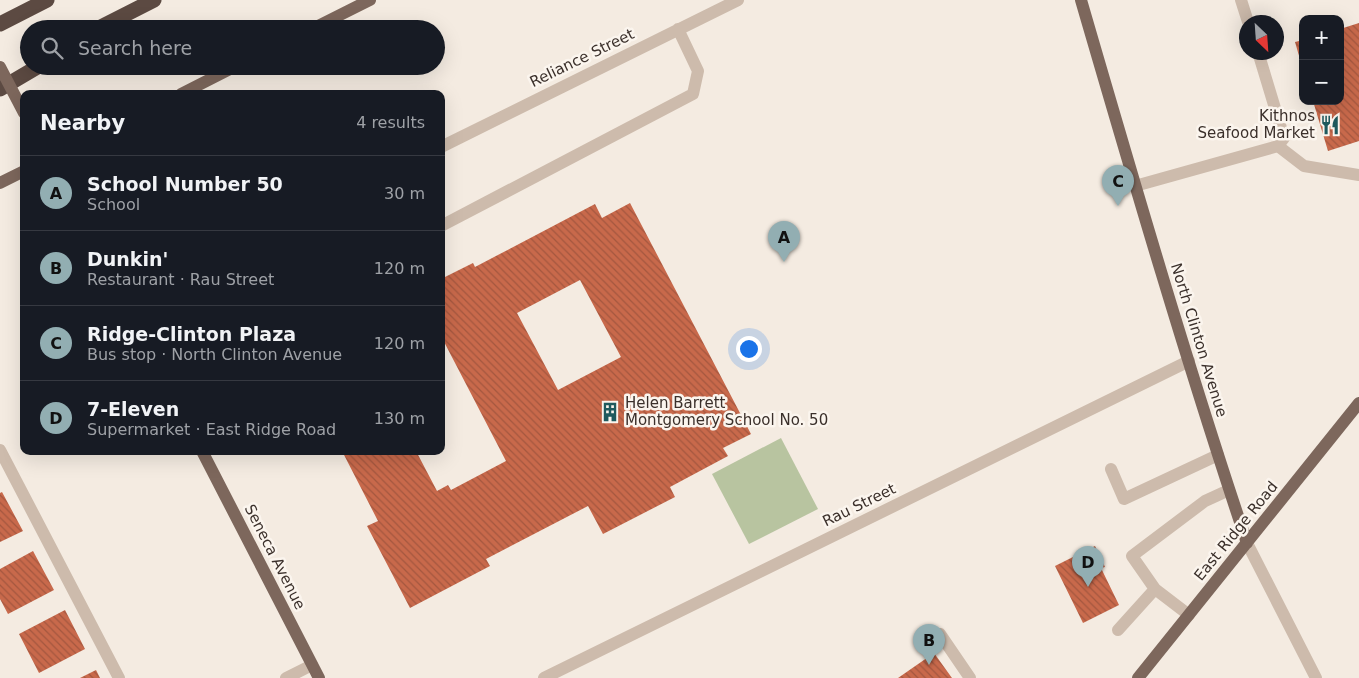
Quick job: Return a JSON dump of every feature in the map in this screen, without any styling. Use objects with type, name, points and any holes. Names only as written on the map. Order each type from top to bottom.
[{"type":"highway","points":[[0,14],[34,0]]},
{"type":"highway","points":[[0,24],[47,0]]},
{"type":"highway","points":[[115,20],[154,0]]},
{"type":"highway","points":[[119,20],[154,0]]},
{"type":"highway","points":[[0,77],[20,67]]},
{"type":"highway","points":[[0,89],[24,75]]},
{"type":"main road","points":[[330,20],[370,0]]},
{"type":"main road","name":"North Clinton Avenue","points":[[1081,0],[1135,186],[1247,543]]},
{"type":"main road","points":[[0,67],[20,104]]},
{"type":"main road","points":[[189,90],[218,75]]},
{"type":"main road","points":[[0,183],[20,173]]},
{"type":"main road","name":"East Ridge Road","points":[[1138,678],[1359,403]]},
{"type":"main road","name":"Seneca Avenue","points":[[204,455],[319,678]]},
{"type":"street","name":"Reliance Street","points":[[445,145],[738,0]]},
{"type":"street","points":[[1241,0],[1246,15]]},
{"type":"street","points":[[445,224],[693,94],[698,71],[678,29]]},
{"type":"street","points":[[1135,186],[1278,146],[1284,138],[1260,60]]},
{"type":"street","points":[[1278,146],[1304,166],[1359,175]]},
{"type":"street","name":"Rau Street","points":[[544,678],[1189,361]]},
{"type":"street","points":[[0,450],[119,678]]},
{"type":"street","points":[[1111,469],[1124,499],[1218,455]]},
{"type":"street","points":[[1189,615],[1155,589],[1132,556],[1206,501],[1229,490]]},
{"type":"street","name":"North Clinton Avenue","points":[[1247,543],[1316,678]]},
{"type":"street","points":[[1118,630],[1155,589]]},
{"type":"street","points":[[940,634],[970,678]]},
{"type":"street","points":[[286,678],[312,665]]},
{"type":"green space","points":[[781,438],[818,509],[749,544],[712,474]]},
{"type":"building","points":[[1359,23],[1359,141],[1328,151],[1314,105],[1344,105],[1344,28]]},
{"type":"building","points":[[1299,41],[1299,56],[1295,42]]},
{"type":"building","name":"Helen Barrett Montgomery School No. 50","points":[[630,203],[751,434],[723,448],[728,456],[670,487],[675,497],[603,534],[588,506],[486,559],[490,566],[410,608],[367,526],[378,521],[344,455],[418,455],[437,491],[448,485],[451,490],[506,461],[445,344],[445,277],[473,263],[475,267],[595,204],[602,218]],"holes":[[[580,280],[621,357],[558,390],[517,313]]]},
{"type":"building","points":[[2,492],[23,531],[0,542],[0,493]]},
{"type":"building","points":[[1095,546],[1105,567],[1101,568],[1119,605],[1083,623],[1055,566]]},
{"type":"building","points":[[33,551],[54,590],[8,614],[0,599],[0,569]]},
{"type":"building","points":[[65,610],[85,649],[39,673],[19,634]]},
{"type":"building","points":[[934,653],[952,678],[898,678]]},
{"type":"building","points":[[96,670],[100,678],[80,678]]},
{"type":"place","name":"Kithnos Seafood Market","points":[[1330,125]]},
{"type":"place","name":"Ridge-Clinton Plaza","points":[[1118,206]]},
{"type":"place","name":"School Number 50","points":[[784,262]]},
{"type":"place","name":"Helen Barrett Montgomery School No. 50","points":[[610,412]]},
{"type":"place","name":"7-Eleven","points":[[1088,587]]},
{"type":"place","name":"Dunkin'","points":[[929,665]]}]
